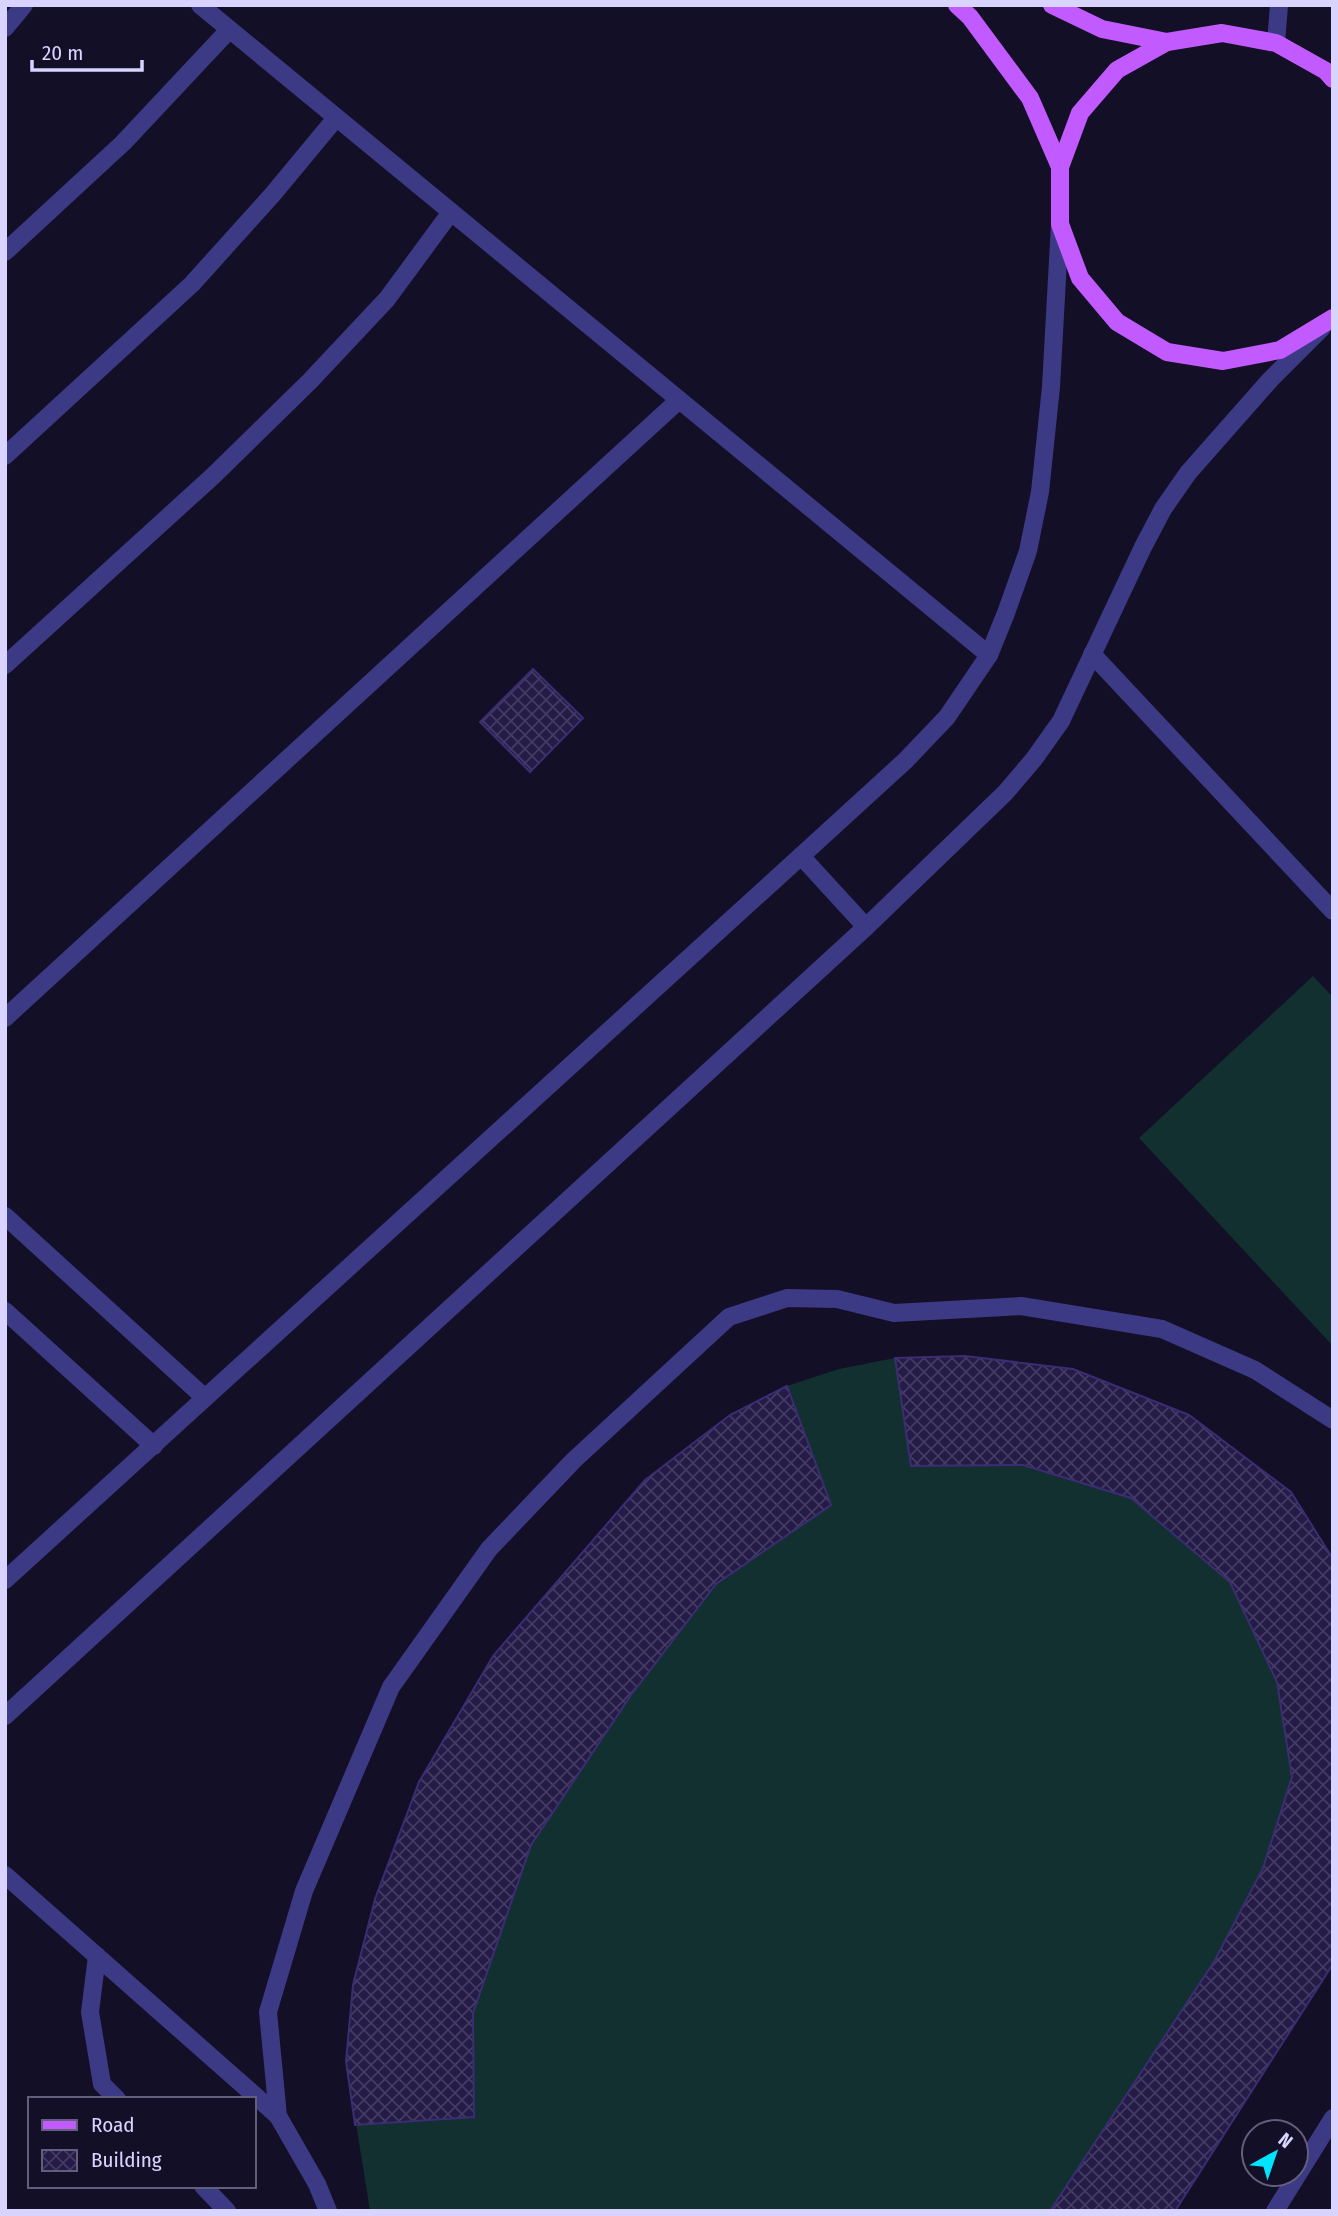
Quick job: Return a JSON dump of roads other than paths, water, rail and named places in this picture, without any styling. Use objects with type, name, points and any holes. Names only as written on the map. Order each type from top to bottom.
[{"type":"main road","points":[[957,5],[970,17],[1030,98],[1060,167]]},
{"type":"main road","points":[[1052,5],[1102,29],[1167,42]]},
{"type":"main road","points":[[1330,74],[1276,43],[1222,33],[1167,42],[1117,70],[1080,113],[1060,167],[1060,224],[1080,278],[1087,287],[1117,322],[1167,352],[1223,361],[1280,350],[1331,319]]},
{"type":"street","points":[[5,27],[24,5]]},
{"type":"street","points":[[200,5],[989,655]]},
{"type":"street","points":[[1276,43],[1279,5]]},
{"type":"street","points":[[5,252],[123,143],[229,30]]},
{"type":"street","points":[[5,456],[192,284],[273,194],[336,118]]},
{"type":"street","points":[[5,665],[213,476],[310,381],[387,299],[451,212]]},
{"type":"street","points":[[5,1580],[801,856],[947,717],[989,655],[1028,551],[1040,492],[1051,387],[1060,224]]},
{"type":"street","points":[[5,1716],[866,927],[1005,793],[1061,721],[1163,509],[1188,473],[1270,380],[1331,319]]},
{"type":"street","points":[[5,1018],[679,400]]},
{"type":"street","points":[[1092,654],[1333,911]]},
{"type":"street","points":[[801,856],[866,927]]},
{"type":"street","points":[[5,1216],[204,1397]]},
{"type":"street","points":[[278,2116],[268,2012],[304,1891],[391,1687],[489,1549],[574,1460],[729,1317],[787,1298],[837,1299],[894,1313],[1020,1306],[1163,1329],[1255,1370],[1333,1420]]},
{"type":"street","points":[[5,1311],[154,1446]]},
{"type":"street","points":[[5,1875],[278,2116],[317,2184],[328,2211]]},
{"type":"street","points":[[97,1956],[90,2012],[102,2084],[115,2097]]},
{"type":"street","points":[[1275,2211],[1333,2118]]},
{"type":"street","points":[[205,2188],[227,2211]]}]
